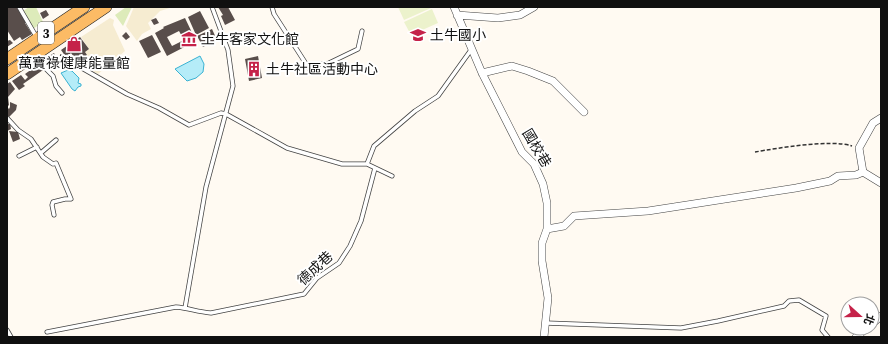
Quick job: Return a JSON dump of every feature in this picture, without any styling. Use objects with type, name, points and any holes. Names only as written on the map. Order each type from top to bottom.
[{"type":"main road","name":"3","points":[[7,59],[84,7]]},
{"type":"main road","name":"3","points":[[7,74],[106,7]]},
{"type":"street","name":"國校巷","points":[[454,7],[471,50],[522,152],[534,164],[540,178],[547,203],[547,229],[542,242],[542,261],[548,298],[544,337]]},
{"type":"street","points":[[457,16],[498,18],[520,15],[534,7]]},
{"type":"street","points":[[482,73],[512,66],[528,71],[553,81],[584,112]]},
{"type":"street","points":[[881,118],[873,123],[859,148],[863,172],[881,183]]},
{"type":"street","points":[[547,229],[564,226],[574,216],[648,212],[796,188],[830,181],[838,176],[856,176],[863,172]]},
{"type":"lane","points":[[19,7],[38,39]]},
{"type":"lane","points":[[185,308],[206,187],[233,86],[228,50],[212,7]]},
{"type":"lane","points":[[272,7],[274,14],[310,70],[318,64],[327,64],[358,49],[362,32]]},
{"type":"lane","points":[[367,164],[374,146],[415,111],[438,96],[471,50]]},
{"type":"lane","points":[[36,54],[46,69],[53,76],[56,86],[62,93]]},
{"type":"lane","points":[[80,67],[127,94],[159,108],[189,126],[221,113],[226,114],[286,148],[342,164],[367,164],[392,176]]},
{"type":"lane","points":[[7,118],[18,130],[31,139],[42,152],[44,157],[53,164],[56,163],[71,200],[65,199],[53,202],[52,205],[54,215]]},
{"type":"lane","points":[[42,152],[56,140]]},
{"type":"lane","points":[[19,156],[38,147]]},
{"type":"lane","name":"德成巷","points":[[47,332],[112,318],[156,312],[176,307],[198,312],[211,313],[304,294],[317,278],[339,263],[350,246],[361,221],[375,168]]},
{"type":"lane","points":[[546,323],[681,328],[777,308],[784,306],[789,301],[799,300],[826,316],[822,330],[828,337]]},
{"type":"lane","points":[[7,330],[11,337]]},
{"type":"path","points":[[60,55],[64,56]]},
{"type":"path","points":[[755,152],[796,145],[844,143],[859,148]]},
{"type":"shaded area","points":[[134,7],[173,7],[160,11],[148,23],[151,29],[142,34],[137,41],[126,26]]},
{"type":"shaded area","points":[[110,18],[114,20],[113,25],[125,51],[98,74],[80,64],[87,55],[85,52],[89,49],[81,37]]},
{"type":"green space","points":[[29,7],[36,7],[43,22],[33,29],[23,11]]},
{"type":"green space","points":[[126,7],[132,7],[123,26],[115,15]]},
{"type":"green space","points":[[398,7],[430,7],[431,8],[404,20]]},
{"type":"green space","points":[[432,9],[438,23],[411,35],[404,22]]},
{"type":"water","points":[[200,56],[204,64],[203,72],[196,78],[187,81],[175,69]]},
{"type":"water","points":[[68,70],[72,71],[79,78],[78,83],[81,84],[81,86],[75,91],[61,73]]},
{"type":"building","points":[[7,7],[18,7],[32,34],[22,40],[20,37],[14,41],[7,30]]},
{"type":"building","points":[[218,7],[228,7],[235,20],[225,25],[221,16],[223,15]]},
{"type":"building","points":[[46,10],[49,15],[43,19],[40,13]]},
{"type":"building","points":[[200,11],[209,28],[196,35],[188,17]]},
{"type":"building","points":[[156,18],[159,23],[154,25],[151,20]]},
{"type":"building","name":"土牛客家文化館","points":[[185,18],[196,41],[167,56],[155,33],[164,28],[163,27]],"holes":[[[179,31],[184,40],[172,46],[167,37]]]},
{"type":"building","points":[[212,29],[217,40],[203,47],[197,36]]},
{"type":"building","points":[[126,32],[130,37],[126,40],[122,36]]},
{"type":"building","points":[[152,35],[161,52],[148,58],[139,41]]},
{"type":"building","points":[[80,37],[89,49],[85,52],[87,55],[78,62],[71,53],[66,57],[61,50]]},
{"type":"building","points":[[10,40],[13,43],[7,47],[7,41]]},
{"type":"building","points":[[54,53],[58,60],[63,60],[64,67],[47,68],[45,62],[51,60],[49,56]]},
{"type":"building","name":"土牛社區活動中心","points":[[258,56],[262,78],[249,81],[245,59]]},
{"type":"building","points":[[39,64],[43,70],[23,84],[25,86],[19,90],[12,81],[21,75],[25,80],[28,77],[25,74]]},
{"type":"building","points":[[10,82],[15,89],[8,97],[9,105],[7,107],[7,84]]},
{"type":"building","points":[[10,102],[17,105],[16,110],[9,117],[7,115],[7,107],[9,109]]},
{"type":"building","points":[[10,123],[11,129],[7,131],[7,125]]},
{"type":"building","points":[[9,131],[18,132],[20,139],[13,142]]},
{"type":"place","name":"土牛國小","points":[[418,35]]},
{"type":"place","name":"土牛客家文化館","points":[[189,39]]},
{"type":"place","name":"萬寶祿健康能量館","points":[[74,44]]},
{"type":"place","name":"土牛社區活動中心","points":[[254,69]]}]
